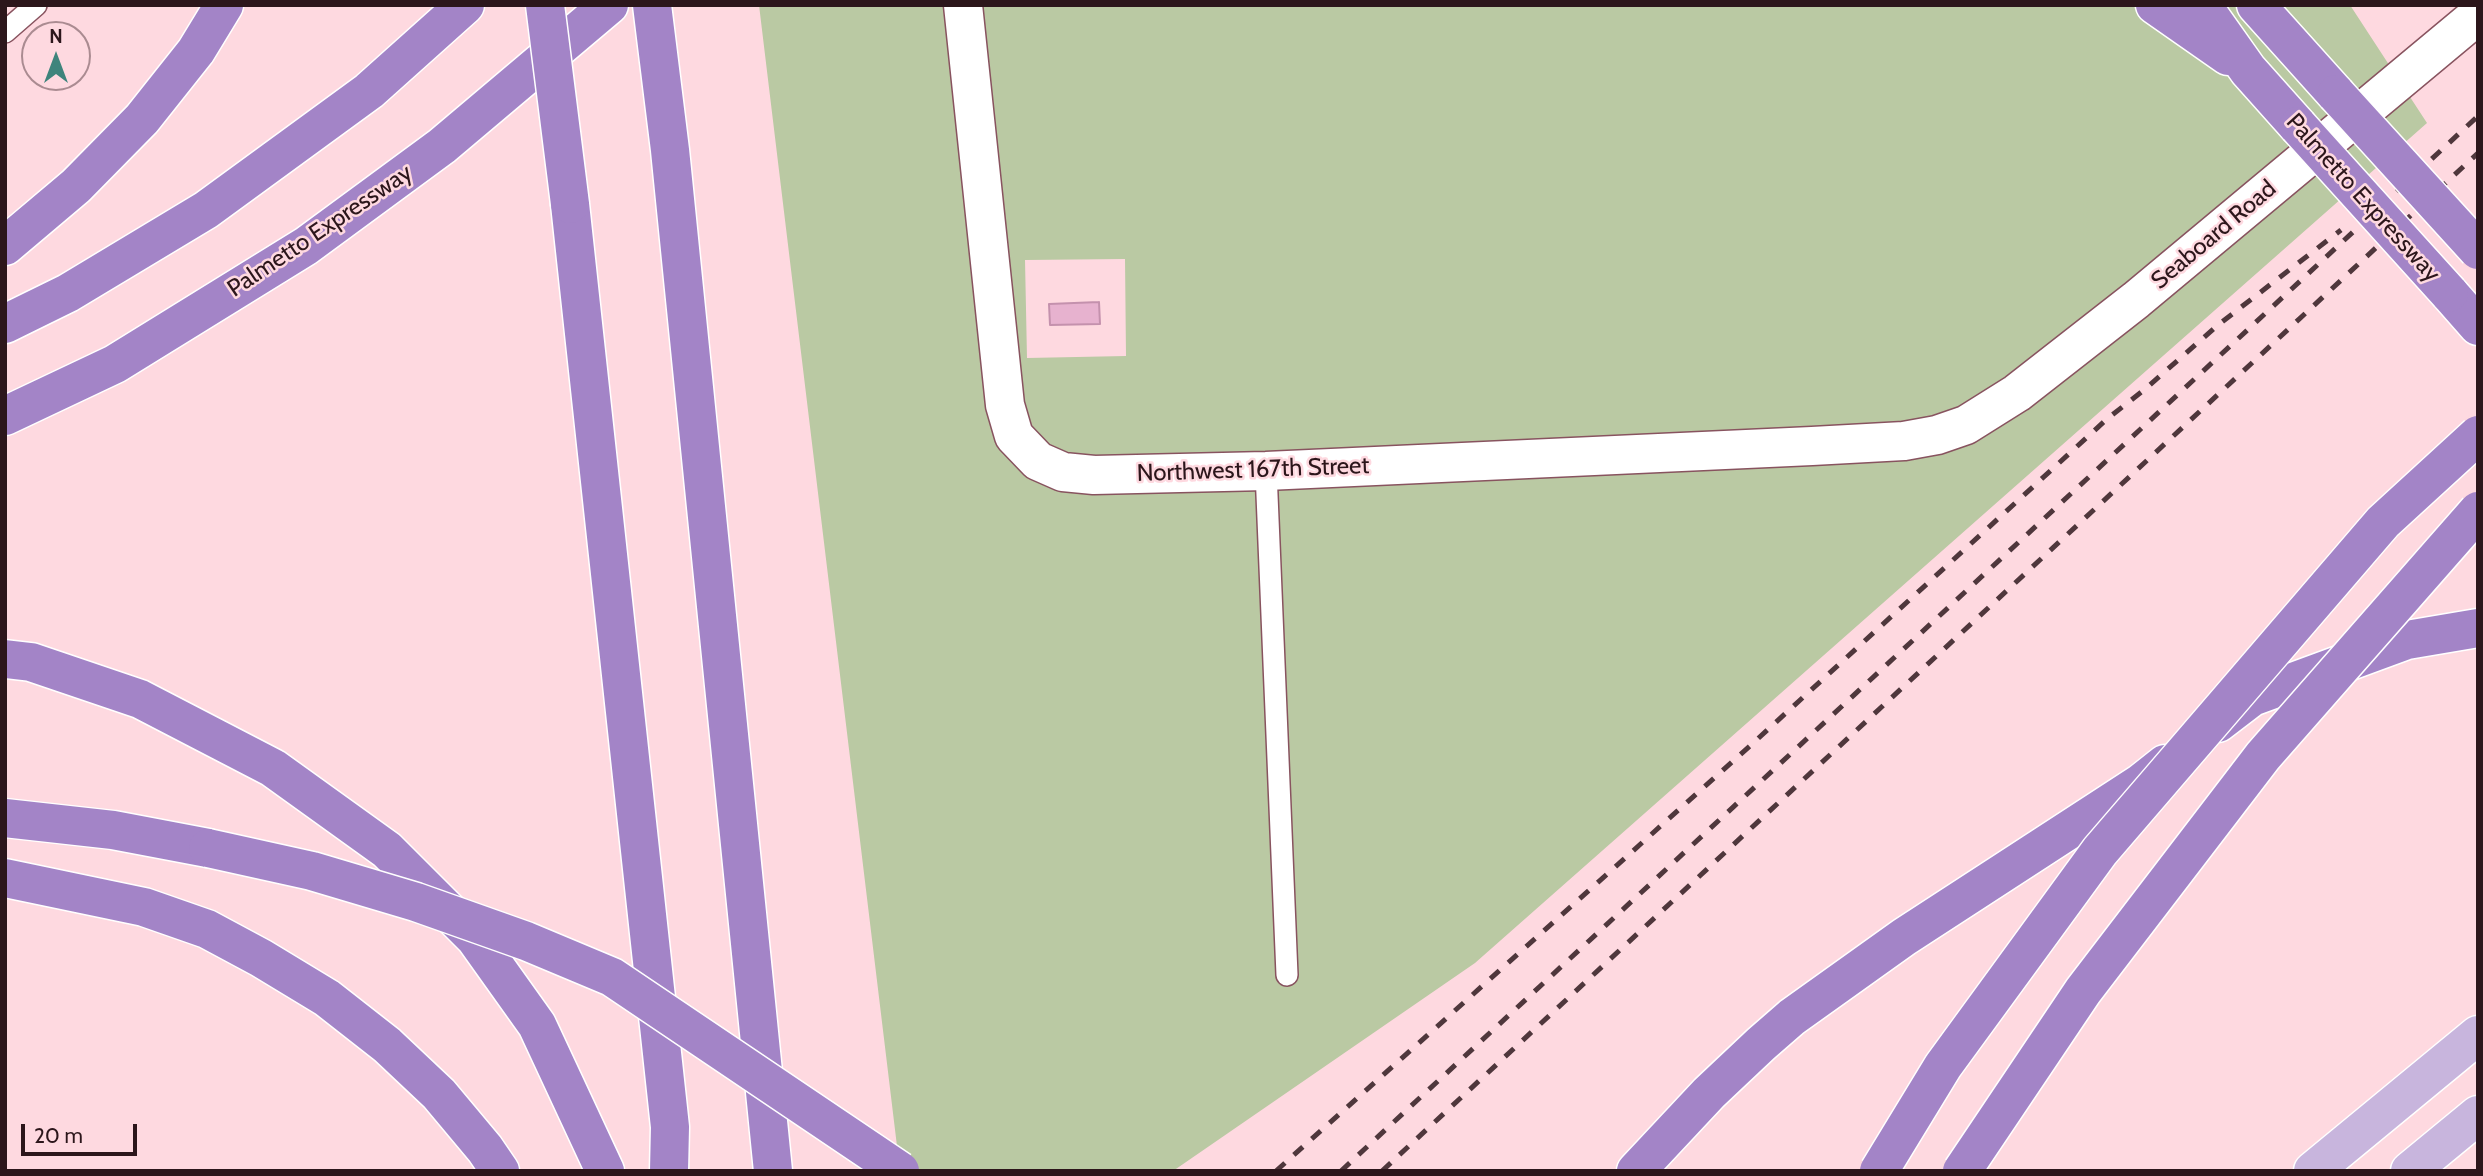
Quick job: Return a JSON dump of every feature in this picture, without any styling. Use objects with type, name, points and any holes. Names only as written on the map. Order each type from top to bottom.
[{"type":"highway","points":[[5,246],[76,186],[142,119],[196,51],[224,5]]},
{"type":"highway","points":[[5,324],[68,293],[206,210],[369,91],[465,5]]},
{"type":"highway","points":[[545,5],[570,204],[670,1127],[669,1171]]},
{"type":"highway","name":"Palmetto Expressway","points":[[5,416],[115,364],[306,246],[442,146],[608,5]]},
{"type":"highway","points":[[652,5],[670,150],[773,1171]]},
{"type":"highway","points":[[2155,5],[2248,70]]},
{"type":"highway","points":[[2202,5],[2248,70]]},
{"type":"highway","name":"Palmetto Expressway","points":[[2256,5],[2478,250]]},
{"type":"highway","name":"Palmetto Expressway","points":[[2248,70],[2478,326]]},
{"type":"highway","points":[[1879,1171],[1943,1066],[2099,851],[2383,522],[2478,435]]},
{"type":"highway","points":[[1962,1171],[2083,991],[2263,755],[2478,511]]},
{"type":"highway","points":[[1636,1171],[1725,1076],[1792,1017],[1904,936],[2141,783],[2252,697],[2407,640],[2478,628]]},
{"type":"highway","points":[[5,659],[31,662],[140,699],[273,768],[387,850],[475,938],[537,1025],[605,1171]]},
{"type":"highway","points":[[5,818],[113,830],[313,871],[416,902],[526,941],[612,977],[900,1171]]},
{"type":"highway","points":[[5,878],[144,906],[207,929],[261,958],[327,998],[387,1045],[439,1094],[500,1171]]},
{"type":"main road","points":[[2313,1171],[2478,1035]]},
{"type":"main road","points":[[2410,1171],[2478,1115]]},
{"type":"street","name":"Northwest 167th Street","points":[[963,5],[1005,405],[1014,436],[1038,461],[1063,472],[1094,475],[1266,471],[1838,445],[1904,441],[1937,435]]},
{"type":"street","name":"Seaboard Road","points":[[1937,435],[1966,425],[2028,384],[2136,300],[2478,15]]},
{"type":"lane","points":[[5,32],[36,5]]},
{"type":"lane","points":[[1266,471],[1287,975]]},
{"type":"green space","points":[[759,5],[2350,5],[2427,123],[1475,963],[1173,1171],[900,1171]],"holes":[[[1125,259],[1126,356],[1027,358],[1025,260]]]},
{"type":"building","points":[[1099,302],[1100,324],[1050,325],[1049,304]]},
{"type":"railway","points":[[1341,1171],[2478,116]]},
{"type":"railway","points":[[1382,1171],[2478,153]]},
{"type":"railway","points":[[1276,1171],[1751,745],[2107,419],[2218,325],[2341,230]]}]
